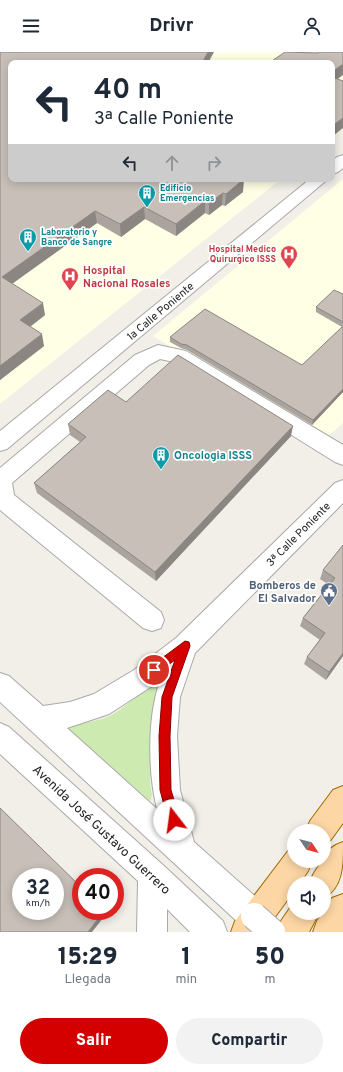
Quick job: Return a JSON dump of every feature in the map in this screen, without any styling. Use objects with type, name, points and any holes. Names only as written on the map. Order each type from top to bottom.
[{"type":"main road","points":[[325,824],[343,800]]},
{"type":"main road","points":[[329,876],[343,856]]},
{"type":"main road","points":[[258,927],[294,868]]},
{"type":"main road","points":[[328,932],[343,909]]},
{"type":"main road","points":[[292,932],[300,920]]},
{"type":"street","points":[[335,167],[343,160]]},
{"type":"street","name":"1a Calle Poniente","points":[[0,443],[316,182]]},
{"type":"street","points":[[152,620],[4,500],[1,480],[142,360],[158,352],[179,356],[343,456]]},
{"type":"street","name":"3ª Calle Poniente","points":[[38,720],[70,716],[100,705],[143,679],[185,646],[343,489]]},
{"type":"street","name":"3ª Calle Poniente","points":[[182,850],[166,790],[164,736],[167,697],[185,646]]},
{"type":"street","points":[[0,685],[182,850],[258,927]]},
{"type":"street","name":"Avenida José Gustavo Guerrero","points":[[0,736],[152,875],[207,928]]},
{"type":"street","points":[[152,875],[152,932]]},
{"type":"shaded area","name":"Hospital Nacional Rosales","points":[[0,52],[343,52],[343,129],[335,136],[335,60],[8,60],[8,182],[277,182],[0,404]]},
{"type":"shaded area","name":"Hospital Medico Quirurgico ISSS","points":[[343,179],[343,423],[324,440],[153,336]]},
{"type":"green space","points":[[159,678],[162,683],[152,713],[150,741],[150,784],[152,795],[150,801],[65,726],[96,721],[112,715]]},
{"type":"building","points":[[0,52],[208,52],[204,60],[8,60],[8,182],[240,182],[226,194],[223,193],[209,203],[205,201],[176,224],[144,207],[120,224],[95,211],[2,277],[43,303],[20,320],[42,334],[0,366]]},
{"type":"building","points":[[285,52],[343,52],[343,64],[335,70],[335,60],[273,60]]},
{"type":"building","points":[[335,78],[343,81],[343,118],[335,124]]},
{"type":"building","points":[[334,290],[343,294],[343,322],[316,307]]},
{"type":"building","points":[[205,309],[302,365],[343,326],[343,389],[313,420],[187,345],[181,344],[170,337]]},
{"type":"building","name":"Oncologia ISSS","points":[[178,355],[293,426],[155,572],[34,483],[86,437],[68,424],[108,390],[126,402]]},
{"type":"building","name":"Bomberos de El Salvador","points":[[343,545],[343,653],[329,672],[307,657],[325,633],[303,618],[335,578],[323,570]]},
{"type":"building","points":[[0,808],[62,868],[12,868],[12,920],[64,920],[64,870],[72,878],[72,920],[97,920],[88,932],[0,932]]},
{"type":"place","name":"Edificio Emergencias","points":[[147,208]]},
{"type":"place","name":"Laboratorio y Banco de Sangre","points":[[28,252]]},
{"type":"place","name":"Hospital Medico Quirurgico ISSS","points":[[289,269]]},
{"type":"place","name":"Hospital Nacional Rosales","points":[[70,291]]},
{"type":"place","name":"Oncologia ISSS","points":[[161,470]]},
{"type":"place","name":"Bomberos de El Salvador","points":[[329,606]]},
{"type":"route","points":[[154,670],[185,646],[167,697],[164,736],[166,790],[174,820]]}]
